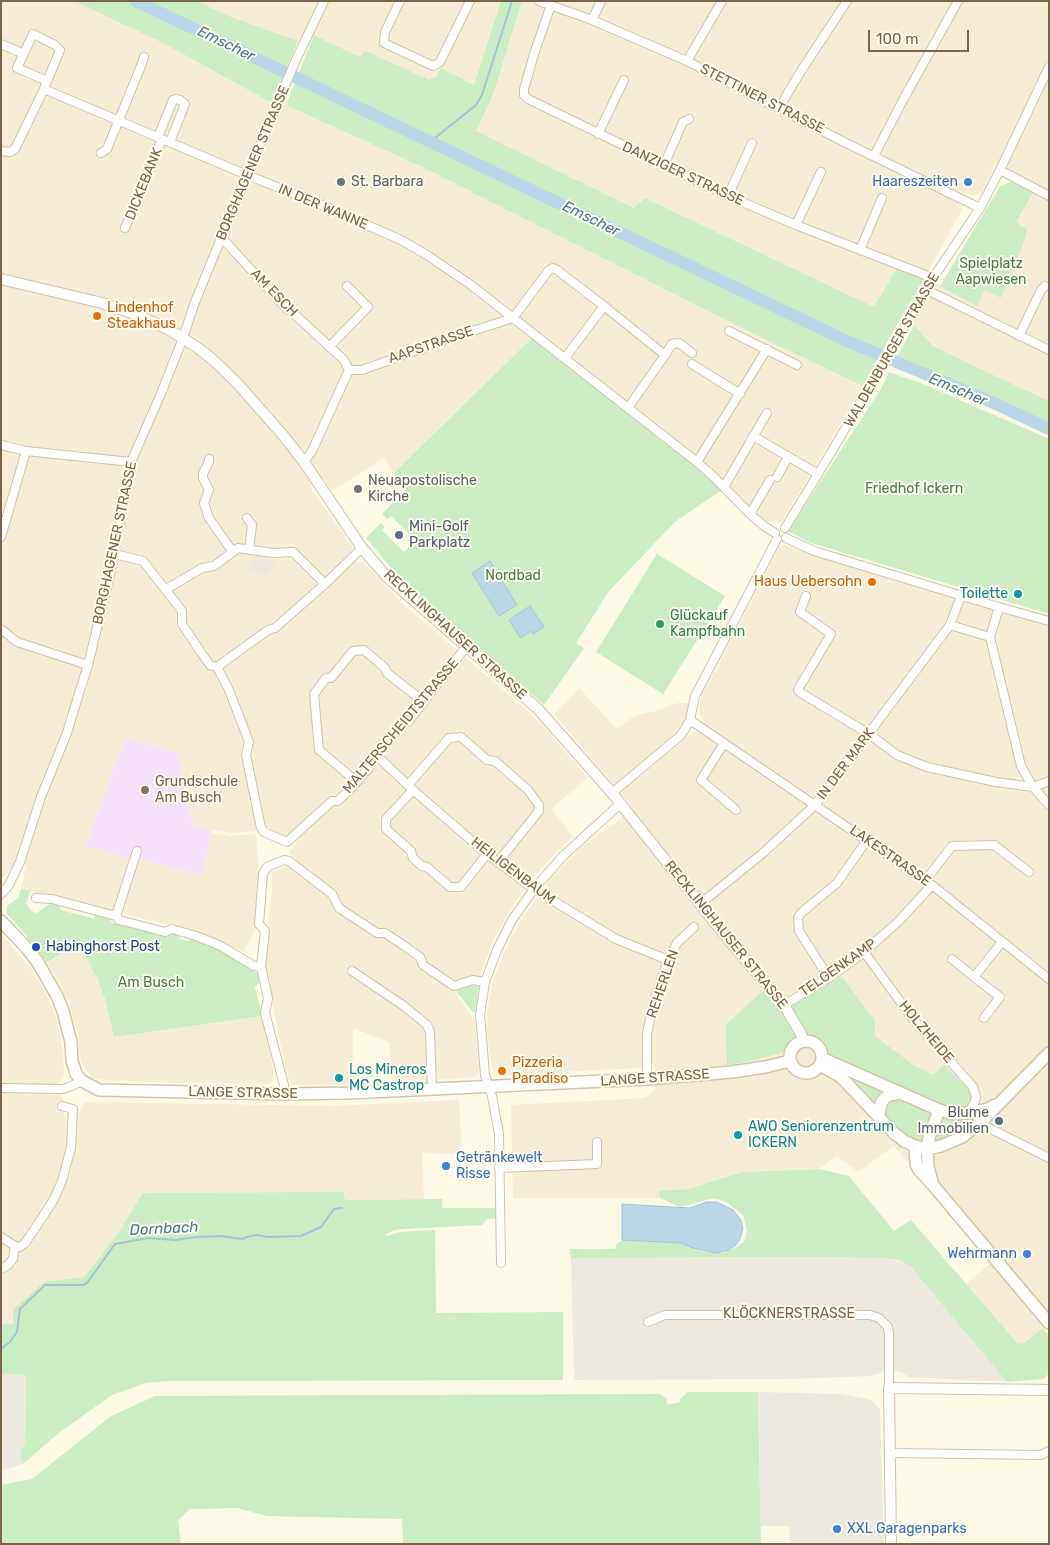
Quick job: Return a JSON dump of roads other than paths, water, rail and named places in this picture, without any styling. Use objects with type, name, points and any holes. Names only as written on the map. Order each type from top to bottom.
[{"type":"main road","points":[[1,921],[37,961],[57,996],[68,1032],[73,1065],[76,1074],[82,1081]]},
{"type":"main road","points":[[804,1041],[792,1048],[790,1052],[790,1061],[795,1069],[804,1074],[813,1072],[821,1062]]},
{"type":"main road","name":"RECKLINGHAUSER STRASSE","points":[[804,1041],[816,1045],[821,1054],[821,1062]]},
{"type":"main road","points":[[927,1149],[956,1141],[976,1126],[1049,1053]]},
{"type":"main road","name":"LANGE STRASSE","points":[[82,1081],[89,1086],[105,1090],[284,1094],[348,1093],[647,1079],[732,1072],[790,1061]]},
{"type":"main road","name":"RECKLINGHAUSER STRASSE","points":[[821,1062],[938,1110],[955,1114],[968,1113]]},
{"type":"main road","name":"RECKLINGHAUSER STRASSE","points":[[821,1062],[842,1077],[895,1134],[915,1146],[927,1149]]},
{"type":"main road","points":[[879,1117],[881,1103],[884,1098],[900,1093]]},
{"type":"main road","points":[[968,1113],[988,1108],[1002,1100]]},
{"type":"main road","points":[[932,1184],[928,1167],[927,1149],[938,1110]]},
{"type":"main road","points":[[915,1146],[916,1164],[919,1170],[1049,1323]]},
{"type":"street","name":"BORGHAGENER STRASSE","points":[[1,894],[9,884],[20,862],[41,797],[67,733],[88,664],[115,554],[132,462],[183,338],[195,302],[284,87],[324,1]]},
{"type":"street","points":[[400,1],[385,32],[384,44],[433,66],[440,62],[470,1]]},
{"type":"street","name":"STETTINER STRASSE","points":[[539,1],[592,20],[687,61],[980,208]]},
{"type":"street","points":[[592,20],[601,1]]},
{"type":"street","points":[[687,61],[722,1]]},
{"type":"street","points":[[779,108],[846,1]]},
{"type":"street","points":[[874,156],[958,1]]},
{"type":"street","name":"DANZIGER STRASSE","points":[[551,5],[524,88],[524,95],[528,99],[728,196],[796,225],[933,278]]},
{"type":"street","points":[[1,44],[24,54],[33,34],[55,45],[60,50],[15,149],[10,152],[1,151]]},
{"type":"street","name":"IN DER WANNE","points":[[24,54],[17,68],[45,85],[118,121],[247,176],[322,205],[401,240],[427,255],[471,285],[697,462],[750,514],[776,536]]},
{"type":"street","points":[[101,153],[106,149],[144,57]]},
{"type":"street","name":"WALDENBURGER STRASSE","points":[[785,528],[879,373],[933,278],[980,208],[1049,67]]},
{"type":"street","points":[[598,134],[624,80]]},
{"type":"street","name":"DICKEBANK","points":[[124,228],[173,100],[176,99],[185,104],[170,142]]},
{"type":"street","points":[[664,165],[683,122],[689,119]]},
{"type":"street","points":[[728,196],[752,143]]},
{"type":"street","points":[[1000,170],[1049,196]]},
{"type":"street","points":[[796,225],[821,172]]},
{"type":"street","points":[[860,250],[882,198]]},
{"type":"street","name":"AM ESCH","points":[[222,238],[287,310],[292,312],[344,360],[349,370]]},
{"type":"street","points":[[513,318],[552,268],[604,306],[665,355]]},
{"type":"street","name":"RECKLINGHAUSER STRASSE","points":[[1,279],[119,308],[168,329],[212,359],[237,383],[304,462],[362,548],[399,589],[538,710],[612,793],[700,904],[784,1005],[804,1041]]},
{"type":"street","points":[[329,347],[368,307],[347,286]]},
{"type":"street","points":[[1019,336],[1041,290],[1045,286]]},
{"type":"street","points":[[927,290],[1048,349]]},
{"type":"street","points":[[564,358],[604,306]]},
{"type":"street","name":"AAPSTRASSE","points":[[349,370],[362,370],[513,318]]},
{"type":"street","points":[[729,331],[797,364]]},
{"type":"street","points":[[628,408],[672,344],[679,343],[692,353]]},
{"type":"street","points":[[697,462],[767,350]]},
{"type":"street","points":[[692,364],[740,394]]},
{"type":"street","points":[[304,462],[312,451],[349,370]]},
{"type":"street","points":[[724,487],[767,413]]},
{"type":"street","points":[[753,436],[818,474]]},
{"type":"street","points":[[1,445],[26,451],[132,462]]},
{"type":"street","points":[[1,537],[26,451]]},
{"type":"street","points":[[750,514],[788,457]]},
{"type":"street","points":[[208,458],[209,462],[203,473],[203,478],[209,490],[204,504],[209,518],[233,551]]},
{"type":"street","points":[[247,518],[252,525],[249,550]]},
{"type":"street","points":[[612,793],[680,736],[690,720],[695,696],[776,536],[777,528],[785,528],[788,532],[786,538]]},
{"type":"street","points":[[776,536],[781,540],[786,538],[814,551],[1049,621]]},
{"type":"street","points":[[166,590],[202,568],[214,566],[238,548],[273,553],[293,552],[325,584]]},
{"type":"street","points":[[115,554],[143,562],[182,611],[182,624],[202,654],[210,665],[217,667],[268,630],[276,628],[362,548]]},
{"type":"street","points":[[806,596],[800,612],[832,634],[798,690],[869,734],[897,755],[927,767],[996,782],[1033,786],[1049,781]]},
{"type":"street","name":"IN DER MARK","points":[[700,904],[763,853],[815,805],[950,625],[960,596]]},
{"type":"street","points":[[999,607],[990,637],[1021,766],[1033,786],[1049,805]]},
{"type":"street","points":[[950,625],[990,637]]},
{"type":"street","points":[[1,629],[17,642],[88,664]]},
{"type":"street","name":"MALTERSCHEIDTSTRASSE","points":[[217,667],[229,690],[250,742],[246,754],[261,828],[264,832],[287,842],[332,800],[338,802],[357,782],[369,768],[369,764],[376,755],[402,723],[408,722],[466,647]]},
{"type":"street","points":[[357,782],[319,750],[314,694],[326,678],[331,678],[353,652],[364,650],[385,668],[387,673],[424,702]]},
{"type":"street","name":"LAKESTRASSE","points":[[690,720],[929,883],[1049,979]]},
{"type":"street","points":[[487,854],[460,887],[450,887],[427,867],[422,866],[413,858],[411,851],[386,829],[386,819],[449,738],[461,737],[487,760],[495,761],[528,790],[540,805],[540,811],[498,862]]},
{"type":"street","points":[[724,743],[701,780],[736,810]]},
{"type":"street","name":"HEILIGENBAUM","points":[[376,755],[410,788],[487,854],[534,889],[616,939],[668,960]]},
{"type":"street","points":[[501,1263],[499,1134],[485,1074],[480,1015],[485,982],[497,950],[512,920],[534,889],[562,856],[620,804]]},
{"type":"street","points":[[829,978],[799,931],[798,918],[801,913],[837,883],[867,840]]},
{"type":"street","name":"TELGENKAMP","points":[[784,1005],[829,978],[864,952],[899,921],[929,883],[952,846],[994,846],[1029,872]]},
{"type":"street","points":[[116,916],[137,850]]},
{"type":"street","points":[[284,1094],[284,1085],[265,1013],[268,998],[262,967],[265,931],[260,924],[263,874],[267,867],[286,860],[332,894],[339,908],[377,933],[385,933],[397,941],[420,957],[423,965],[454,986],[473,980],[485,982]]},
{"type":"street","points":[[36,898],[52,899],[116,916],[119,920],[165,932],[172,929],[199,937],[221,946],[254,966],[262,967]]},
{"type":"street","name":"REHERLEN","points":[[647,1079],[647,1033],[650,1014],[668,960],[677,943],[694,927]]},
{"type":"street","points":[[974,978],[1002,942]]},
{"type":"street","name":"HOLZHEIDE","points":[[864,952],[913,1019],[973,1087],[976,1096],[974,1104],[968,1113]]},
{"type":"street","points":[[952,959],[1000,997],[984,1018]]},
{"type":"street","points":[[352,971],[404,1006],[427,1025],[430,1032],[432,1089]]},
{"type":"street","points":[[1,1088],[62,1088],[82,1081]]},
{"type":"street","points":[[1,1237],[20,1247],[25,1243],[54,1199],[62,1180],[71,1148],[73,1109],[62,1106]]},
{"type":"street","points":[[976,1126],[987,1127],[1049,1158]]},
{"type":"street","points":[[500,1168],[598,1164],[597,1142]]},
{"type":"street","points":[[1,1269],[8,1265],[13,1258],[15,1246]]},
{"type":"street","name":"KLÖCKNERSTRASSE","points":[[648,1322],[665,1315],[870,1314],[879,1318],[888,1327],[890,1388]]},
{"type":"street","points":[[891,1544],[890,1388],[1049,1390]]},
{"type":"street","points":[[891,1453],[1041,1455],[1049,1451]]},
{"type":"water","points":[[490,561],[517,605],[499,616],[472,573]]},
{"type":"water","points":[[530,606],[544,627],[533,634],[531,631],[520,638],[509,620]]},
{"type":"water","points":[[707,1202],[717,1202],[733,1210],[741,1220],[743,1229],[740,1239],[729,1250],[717,1253],[693,1248],[681,1243],[622,1240],[622,1204],[690,1208]]},
{"type":"waterway","name":"Emscher","points":[[136,1],[849,342],[994,403],[1049,429]]},
{"type":"waterway","points":[[430,142],[476,105],[482,95],[512,1]]},
{"type":"waterway","name":"Dornbach","points":[[1,1349],[10,1342],[17,1332],[20,1309],[45,1285],[83,1285],[87,1283],[115,1244],[148,1238],[176,1240],[220,1236],[242,1239],[256,1235],[268,1237],[301,1236],[321,1227],[334,1209],[342,1208]]},
{"type":"place","name":"St. Barbara","points":[[341,182]]},
{"type":"place","name":"Haareszeiten","points":[[968,182]]},
{"type":"place","name":"Lindenhof Steakhaus","points":[[97,316]]},
{"type":"place","name":"Neuapostolische Kirche","points":[[358,489]]},
{"type":"place","name":"Mini-Golf Parkplatz","points":[[399,535]]},
{"type":"place","name":"Haus Uebersohn","points":[[872,582]]},
{"type":"place","name":"Toilette","points":[[1018,594]]},
{"type":"place","name":"Glückauf Kampfbahn","points":[[660,624]]},
{"type":"place","name":"Grundschule Am Busch","points":[[145,790]]},
{"type":"place","name":"Habinghorst Post","points":[[36,947]]},
{"type":"place","name":"Pizzeria Paradiso","points":[[502,1071]]},
{"type":"place","name":"Los Mineros MC Castrop","points":[[339,1078]]},
{"type":"place","name":"Blume Immobilien","points":[[999,1121]]},
{"type":"place","name":"AWO Seniorenzentrum ICKERN","points":[[738,1135]]},
{"type":"place","name":"Getränkewelt Risse","points":[[446,1166]]},
{"type":"place","name":"Wehrmann","points":[[1027,1254]]},
{"type":"place","name":"XXL Garagenparks","points":[[837,1529]]},
{"type":"park label","name":"Spielplatz Aapwiesen","points":[[991,272]]},
{"type":"park label","name":"Friedhof Ickern","points":[[914,489]]},
{"type":"park label","name":"Nordbad","points":[[513,576]]},
{"type":"park label","name":"Am Busch","points":[[151,983]]}]
